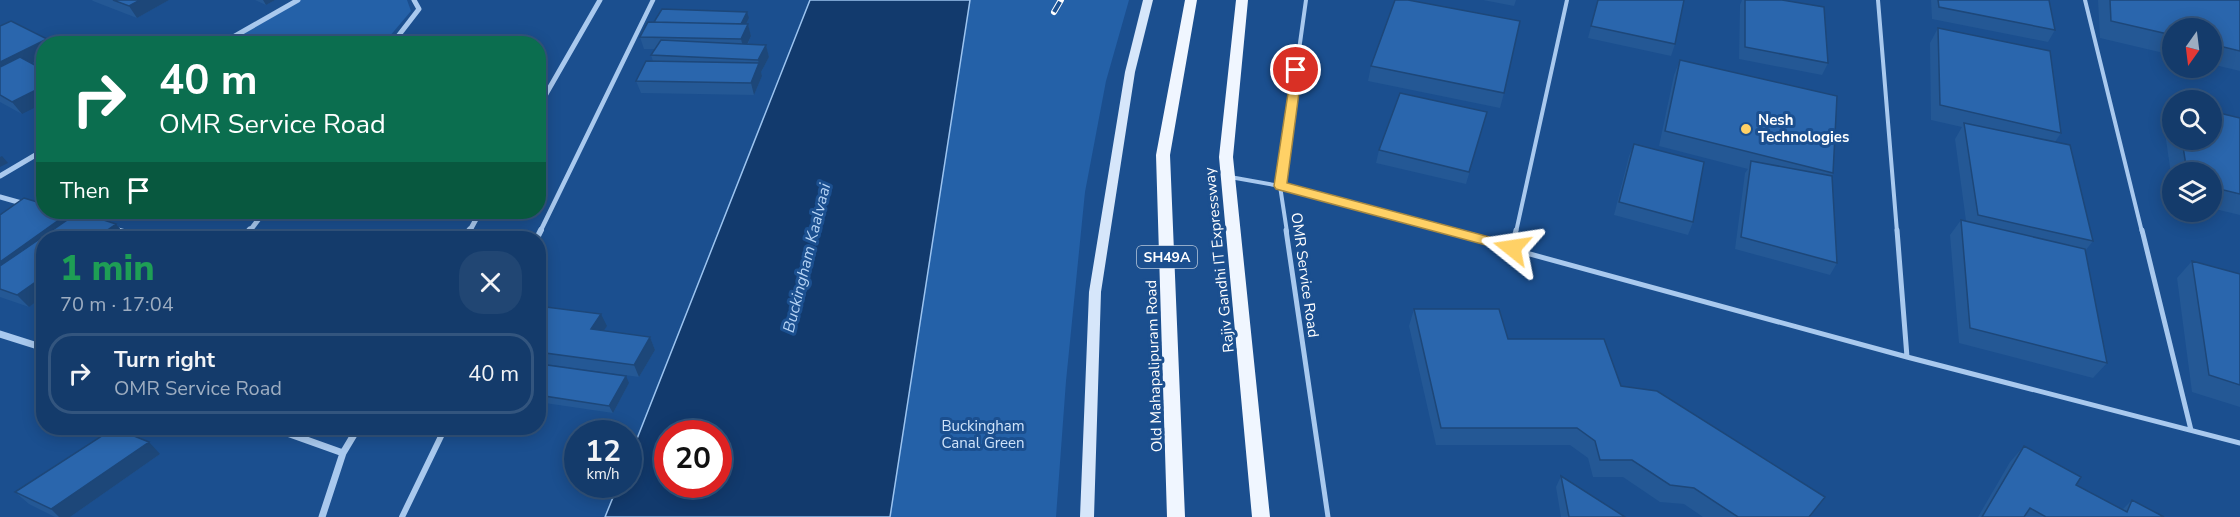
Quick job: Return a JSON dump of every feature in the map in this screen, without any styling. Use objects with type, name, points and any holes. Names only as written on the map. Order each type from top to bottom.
[{"type":"main road","points":[[1087,517],[1095,292],[1130,72],[1148,0]]},
{"type":"main road","name":"Old Mahapalipuram Road","points":[[1176,517],[1163,155],[1191,0]]},
{"type":"main road","name":"Rajiv Gandhi IT Expressway","points":[[1242,0],[1226,158],[1261,517]]},
{"type":"street","points":[[235,36],[298,0]]},
{"type":"street","points":[[398,36],[419,9],[414,0]]},
{"type":"street","points":[[546,94],[600,0]]},
{"type":"street","points":[[540,231],[653,0]]},
{"type":"street","points":[[0,176],[36,155]]},
{"type":"street","points":[[0,197],[33,206]]},
{"type":"street","points":[[249,231],[259,219]]},
{"type":"street","points":[[103,226],[120,231]]},
{"type":"street","points":[[0,333],[36,345]]},
{"type":"street","points":[[293,435],[343,453]]},
{"type":"street","points":[[322,517],[343,453],[354,435]]},
{"type":"street","points":[[402,517],[442,435]]},
{"type":"lane","name":"OMR Service Road","points":[[1306,0],[1280,186],[1328,517]]},
{"type":"lane","points":[[1512,248],[1567,0]]},
{"type":"lane","points":[[1878,0],[1907,357]]},
{"type":"lane","points":[[2085,0],[2191,430]]},
{"type":"lane","points":[[1228,176],[1280,186],[1907,357],[2240,443]]},
{"type":"green space","points":[[301,0],[407,0],[411,11],[390,36],[239,36]]},
{"type":"green space","name":"Buckingham Canal Green","points":[[970,0],[1129,0],[1106,81],[1085,192],[1066,381],[1056,517],[890,517]]},
{"type":"water","name":"Buckingham Kaalvaai","points":[[810,0],[970,0],[890,517],[605,517],[613,498],[642,498],[642,426]]},
{"type":"building","points":[[113,0],[140,0],[129,6]]},
{"type":"building","points":[[1395,0],[1408,0],[1520,21],[1504,93],[1371,66]]},
{"type":"building","points":[[1598,0],[1684,0],[1675,44],[1591,26]]},
{"type":"building","points":[[1745,0],[1782,0],[1824,7],[1828,63],[1745,47]]},
{"type":"building","points":[[1938,0],[2049,0],[2055,30],[1939,7]]},
{"type":"building","points":[[2110,0],[2240,0],[2240,51],[2222,47],[2222,18],[2162,18],[2162,33],[2111,21]]},
{"type":"building","points":[[662,9],[747,12],[741,24],[654,22]]},
{"type":"building","points":[[11,21],[41,36],[36,36],[36,44],[0,62],[0,26]]},
{"type":"building","points":[[648,22],[748,24],[741,39],[640,37]]},
{"type":"building","points":[[1938,28],[2050,51],[2061,133],[1940,105]]},
{"type":"building","points":[[661,40],[766,45],[758,60],[651,55]]},
{"type":"building","points":[[20,57],[36,66],[36,90],[12,102],[0,95],[0,67]]},
{"type":"building","name":"Nesh Technologies","points":[[1680,60],[1837,96],[1833,173],[1665,131]]},
{"type":"building","points":[[646,61],[759,63],[751,83],[636,81]]},
{"type":"building","points":[[1400,93],[1487,112],[1469,172],[1379,150]]},
{"type":"building","points":[[2222,114],[2240,118],[2240,194],[2222,190],[2222,162],[2185,162],[2184,150],[2222,150]]},
{"type":"building","points":[[1964,123],[2070,145],[2093,241],[1978,215]]},
{"type":"building","points":[[1634,144],[1704,162],[1693,222],[1619,202]]},
{"type":"building","points":[[1751,161],[1832,176],[1837,263],[1741,237]]},
{"type":"building","points":[[24,198],[36,202],[36,219],[60,219],[43,231],[36,231],[36,236],[0,262],[0,215]]},
{"type":"building","points":[[69,219],[101,219],[116,224],[106,231],[51,231]]},
{"type":"building","points":[[1961,220],[2085,249],[2107,363],[1970,328]]},
{"type":"building","points":[[36,241],[36,282],[17,295],[0,289],[0,266]]},
{"type":"building","points":[[2192,261],[2240,274],[2240,385],[2209,375]]},
{"type":"building","points":[[546,307],[601,314],[591,329],[650,337],[634,365],[546,353]]},
{"type":"building","points":[[1414,309],[1499,309],[1508,339],[1604,339],[1621,386],[1657,391],[1825,497],[1809,517],[1738,517],[1694,488],[1670,485],[1632,460],[1600,460],[1595,441],[1577,428],[1441,428]]},
{"type":"building","points":[[546,366],[626,376],[609,406],[546,396]]},
{"type":"building","points":[[103,435],[132,435],[149,442],[51,509],[15,492]]},
{"type":"building","points":[[2024,446],[2081,477],[2076,485],[2127,512],[2132,500],[2164,517],[2046,517],[2030,508],[2024,517],[1982,517]]},
{"type":"building","points":[[1561,476],[1625,517],[1569,517]]},
{"type":"railway","points":[[1054,12],[1061,0]]},
{"type":"place","name":"Nesh Technologies","points":[[1746,129]]},
{"type":"route","points":[[1296,70],[1280,186],[1512,248]]}]
